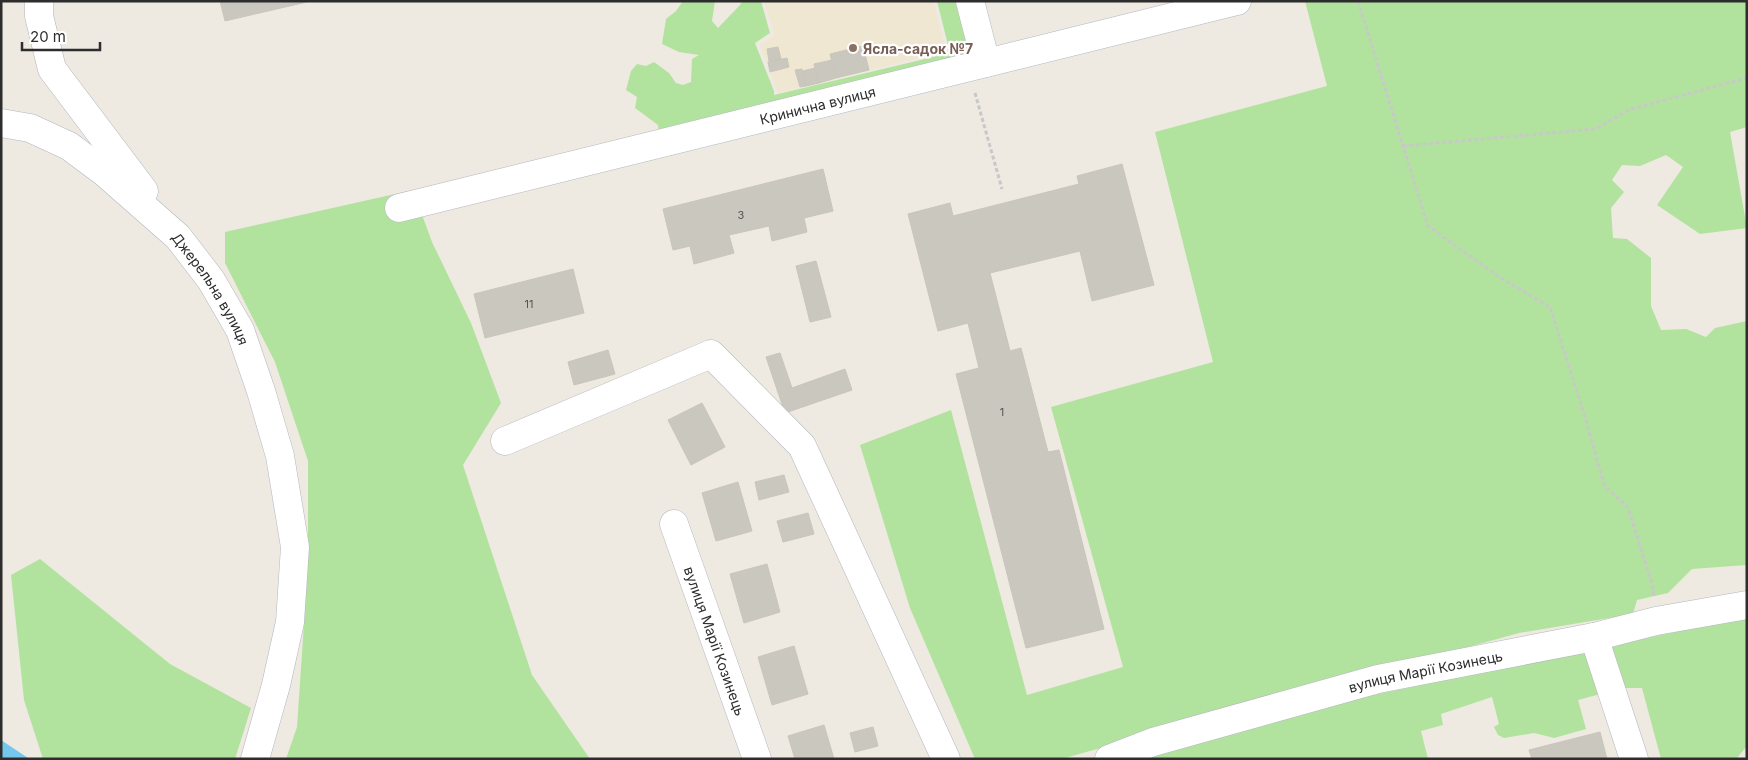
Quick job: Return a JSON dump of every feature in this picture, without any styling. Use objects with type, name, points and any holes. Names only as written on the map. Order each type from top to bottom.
[{"type":"street","points":[[39,1],[39,16],[52,69],[178,237]]},
{"type":"street","points":[[970,1],[977,66]]},
{"type":"street","name":"Кринична вулиця","points":[[399,208],[1237,1]]},
{"type":"street","name":"Джерельна вулиця","points":[[1,123],[30,128],[69,146],[104,172],[178,237],[211,280],[240,330],[261,391],[280,456],[295,547],[290,622],[276,685],[255,759]]},
{"type":"street","points":[[505,441],[711,354],[802,446],[946,759]]},
{"type":"street","name":"вулиця Марії Козинець","points":[[674,524],[757,759]]},
{"type":"street","name":"вулиця Марії Козинець","points":[[1109,759],[1153,742],[1378,679],[1594,637],[1656,621],[1747,605]]},
{"type":"street","points":[[1594,637],[1634,759]]},
{"type":"path","points":[[1358,1],[1428,226],[1499,277],[1550,307],[1586,420],[1604,485],[1628,508],[1653,587],[1656,621]]},
{"type":"path","points":[[977,66],[1002,189]]},
{"type":"path","points":[[1403,146],[1595,129],[1631,109],[1747,78]]},
{"type":"shaded area","name":"Ясла-садок №7","points":[[764,1],[933,1],[946,51],[778,93],[760,45],[775,35]]},
{"type":"green space","points":[[683,1],[715,1],[712,21],[718,28],[742,1],[761,1],[770,33],[755,43],[774,95],[950,53],[937,1],[959,1],[974,60],[659,134],[658,125],[635,108],[637,97],[626,90],[631,71],[637,64],[646,66],[654,62],[669,73],[676,83],[683,85],[691,82],[692,59],[699,55],[679,52],[662,44],[666,19],[676,11]]},
{"type":"green space","points":[[1305,1],[1747,1],[1747,127],[1730,132],[1747,228],[1700,234],[1657,205],[1683,167],[1666,155],[1640,166],[1622,165],[1612,180],[1624,192],[1611,208],[1613,238],[1627,239],[1651,258],[1651,306],[1661,330],[1686,329],[1706,337],[1715,328],[1747,321],[1747,565],[1692,569],[1668,593],[1637,600],[1633,614],[1519,633],[1061,759],[975,759],[910,608],[860,445],[951,410],[1027,695],[1123,667],[1051,407],[1213,362],[1155,132],[1327,86]]},
{"type":"green space","points":[[413,190],[432,242],[471,323],[501,403],[463,465],[532,675],[590,759],[286,759],[297,727],[308,564],[308,461],[275,362],[225,263],[225,232]]},
{"type":"green space","points":[[40,559],[170,664],[251,708],[235,759],[43,759],[24,700],[11,575]]},
{"type":"green space","points":[[1747,617],[1747,746],[1736,759],[1661,759],[1642,688],[1623,688],[1578,700],[1586,729],[1554,738],[1534,733],[1504,738],[1498,735],[1494,727],[1499,724],[1492,697],[1441,714],[1443,725],[1421,731],[1428,759],[1127,759],[1244,722]]},
{"type":"water","points":[[1,740],[28,758],[28,759],[1,759]]},
{"type":"building","points":[[220,1],[311,1],[225,21]]},
{"type":"building","points":[[863,46],[869,70],[836,78],[830,54]]},
{"type":"building","points":[[778,47],[781,59],[769,61],[767,49]]},
{"type":"building","points":[[787,58],[789,67],[770,72],[768,62]]},
{"type":"building","points":[[832,60],[836,78],[819,83],[814,64]]},
{"type":"building","points":[[815,68],[819,83],[806,86],[803,71]]},
{"type":"building","points":[[802,69],[806,86],[800,87],[795,70]]},
{"type":"building","points":[[1122,164],[1154,285],[1092,301],[1080,251],[990,273],[1010,351],[1021,348],[1048,452],[1059,450],[1104,629],[1026,648],[956,374],[979,368],[968,323],[938,331],[908,214],[950,203],[953,216],[1079,184],[1077,176]]},
{"type":"building","points":[[823,169],[833,211],[804,218],[807,232],[772,241],[769,226],[729,235],[734,253],[694,264],[690,246],[673,250],[663,209]]},
{"type":"building","points":[[816,261],[831,317],[810,322],[796,266]]},
{"type":"building","points":[[573,269],[584,313],[485,338],[474,294]]},
{"type":"building","points":[[608,350],[615,374],[574,385],[568,362]]},
{"type":"building","points":[[780,353],[792,388],[845,369],[852,390],[785,413],[766,357]]},
{"type":"building","points":[[702,403],[725,447],[691,465],[668,420]]},
{"type":"building","points":[[784,475],[789,492],[759,500],[755,482]]},
{"type":"building","points":[[738,482],[752,531],[716,541],[702,493]]},
{"type":"building","points":[[808,513],[814,534],[783,542],[777,521]]},
{"type":"building","points":[[767,564],[780,612],[744,623],[730,574]]},
{"type":"building","points":[[794,646],[808,694],[772,705],[758,657]]},
{"type":"building","points":[[824,725],[834,759],[795,759],[788,736]]},
{"type":"building","points":[[873,727],[878,746],[855,752],[850,733]]},
{"type":"building","points":[[1600,732],[1607,759],[1532,759],[1529,750]]},
{"type":"place","name":"Ясла-садок №7","points":[[853,48]]}]
